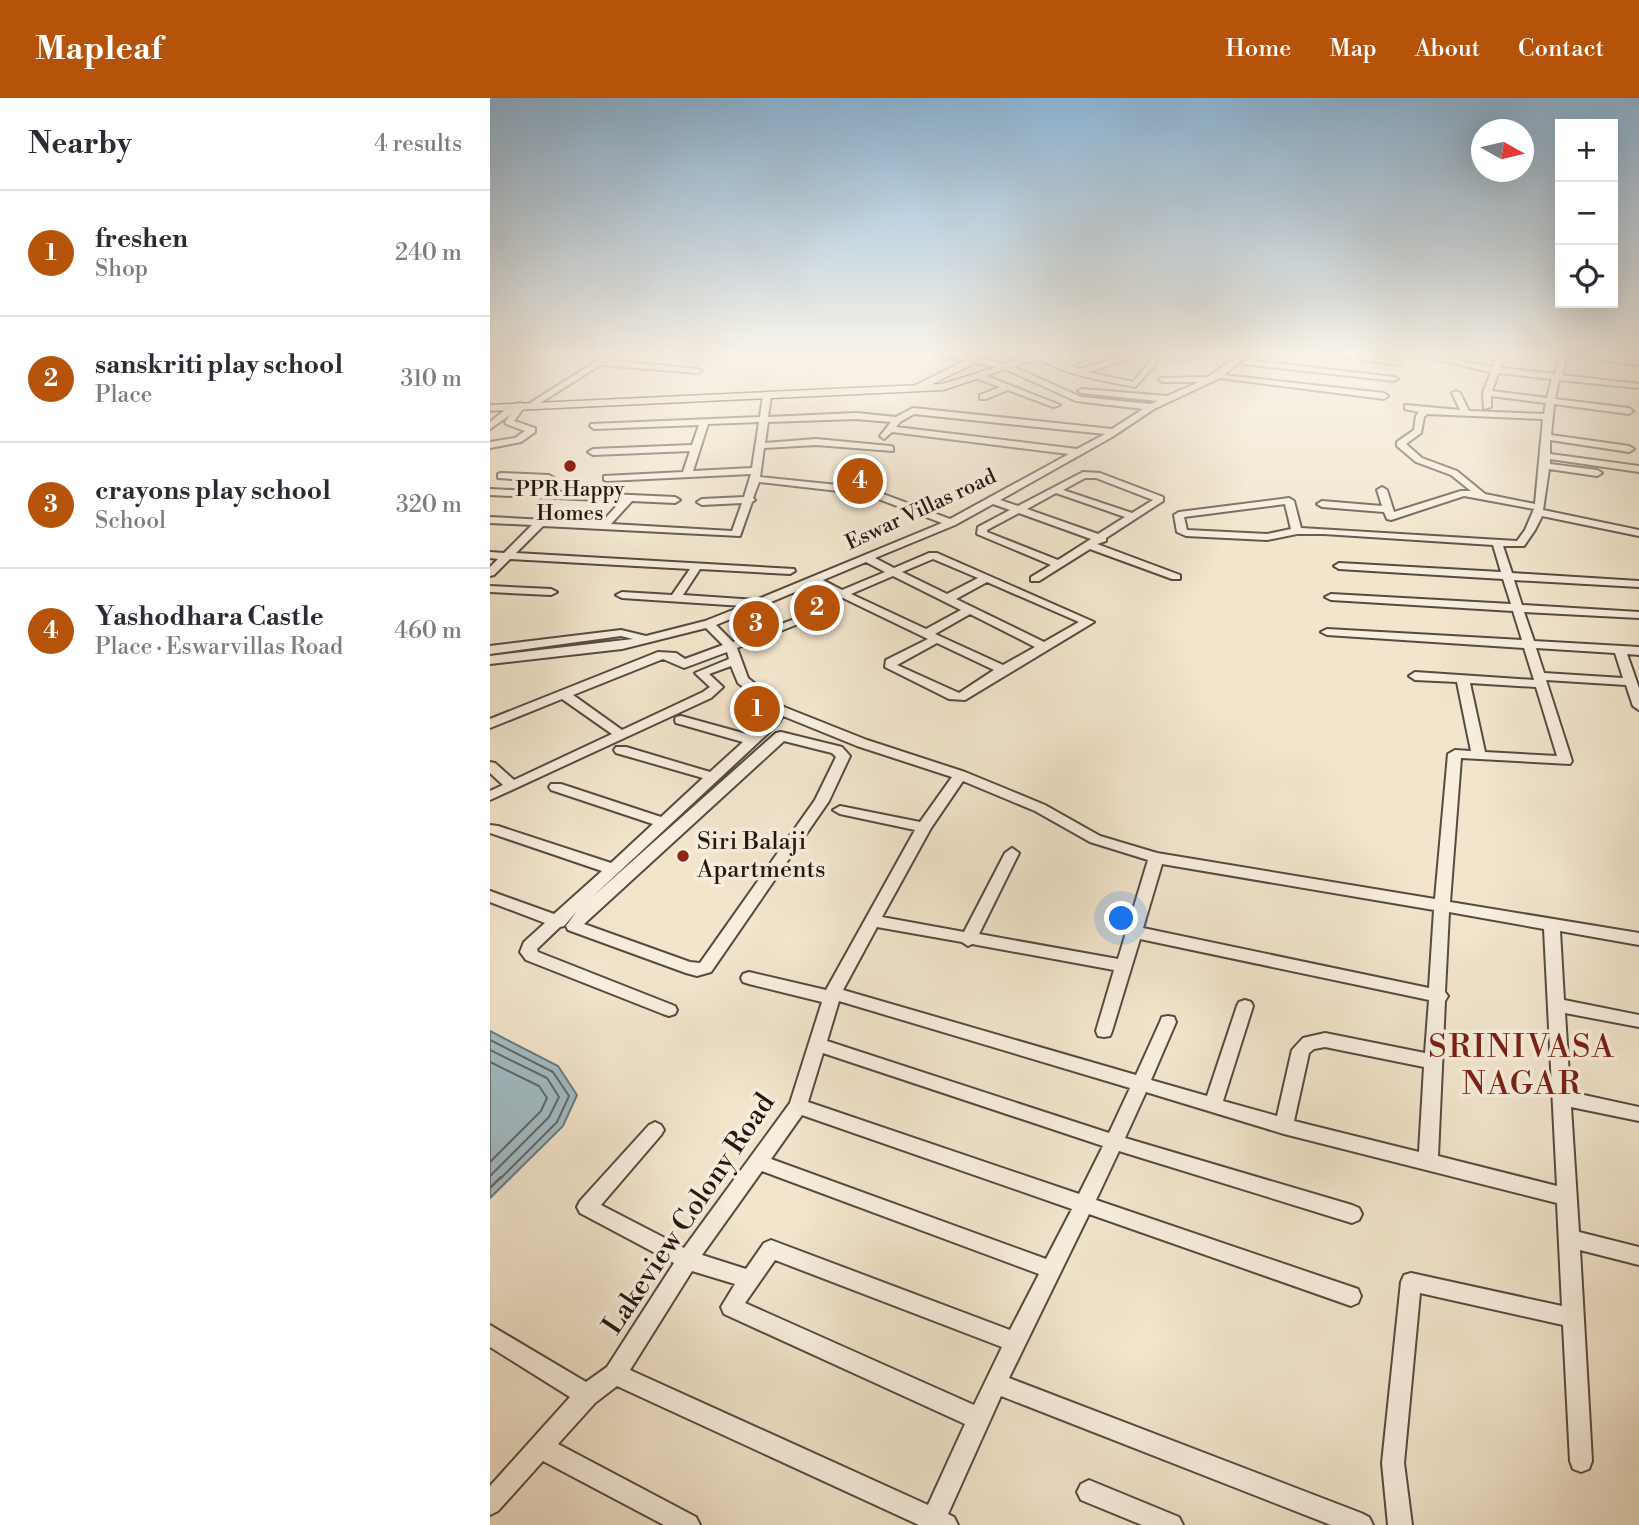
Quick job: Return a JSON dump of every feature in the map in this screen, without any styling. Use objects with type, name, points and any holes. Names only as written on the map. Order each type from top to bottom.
[{"type":"street","points":[[490,445],[518,440],[532,430],[511,423]]},
{"type":"street","points":[[594,426],[688,423]]},
{"type":"street","points":[[687,475],[704,423]]},
{"type":"street","points":[[490,520],[732,536],[736,534],[750,500],[765,423]]},
{"type":"street","points":[[896,423],[887,433],[1078,452]]},
{"type":"street","points":[[1019,423],[1109,432]]},
{"type":"street","name":"Eswar Villas road","points":[[490,660],[622,645],[709,624],[951,523],[1125,423]]},
{"type":"street","points":[[1419,423],[1418,431],[1400,444],[1419,460],[1454,473],[1480,494]]},
{"type":"street","points":[[1297,531],[1289,501],[1179,515],[1182,532],[1186,533],[1267,537],[1297,531],[1520,544],[1538,509],[1546,461],[1548,423]]},
{"type":"street","points":[[1547,437],[1629,449]]},
{"type":"street","points":[[760,446],[816,442],[890,449]]},
{"type":"street","points":[[593,452],[694,448]]},
{"type":"street","points":[[1546,461],[1638,473]]},
{"type":"street","points":[[494,473],[550,478],[536,494]]},
{"type":"street","points":[[1035,579],[1102,539],[1159,501],[1158,496],[1090,474],[982,529],[982,534],[1059,564]]},
{"type":"street","points":[[607,478],[754,475],[867,491],[951,523]]},
{"type":"street","points":[[1055,490],[1135,517]]},
{"type":"street","points":[[1382,490],[1394,536]]},
{"type":"street","points":[[490,492],[675,500]]},
{"type":"street","points":[[1322,504],[1389,512],[1452,494],[1480,494],[1639,533]]},
{"type":"street","points":[[603,527],[629,498]]},
{"type":"street","points":[[702,502],[750,500]]},
{"type":"street","points":[[991,500],[1102,539]]},
{"type":"street","points":[[974,510],[1002,519]]},
{"type":"street","points":[[490,573],[540,523]]},
{"type":"street","points":[[1428,1163],[1440,996],[1442,903],[1455,754],[1565,761],[1497,542]]},
{"type":"street","points":[[1089,545],[1176,577]]},
{"type":"street","points":[[490,555],[789,571]]},
{"type":"street","points":[[842,594],[933,555],[1088,622],[961,697],[953,696],[891,667],[890,663],[970,610]]},
{"type":"street","points":[[866,558],[1044,647]]},
{"type":"street","points":[[675,599],[698,565]]},
{"type":"street","points":[[1339,566],[1639,584]]},
{"type":"street","points":[[947,599],[987,578]]},
{"type":"street","points":[[814,580],[1003,670]]},
{"type":"street","points":[[490,589],[551,592]]},
{"type":"street","name":"Eswar Villas road","points":[[622,594],[758,603]]},
{"type":"street","points":[[1331,597],[1639,615]]},
{"type":"street","points":[[701,673],[734,653],[820,614]]},
{"type":"street","points":[[709,624],[734,653],[742,680],[776,702],[826,729],[960,775],[1040,808],[1095,839],[1156,858],[1442,903],[1639,939]]},
{"type":"street","points":[[1327,632],[1639,651]]},
{"type":"street","points":[[490,650],[621,633],[650,638]]},
{"type":"street","points":[[1620,650],[1639,706]]},
{"type":"street","points":[[684,664],[734,653]]},
{"type":"street","points":[[490,724],[662,655],[671,656],[716,684],[715,690],[490,796]]},
{"type":"street","points":[[1415,676],[1463,680],[1539,680],[1634,689]]},
{"type":"street","points":[[1463,680],[1479,756]]},
{"type":"street","points":[[564,695],[621,736]]},
{"type":"street","points":[[669,1010],[528,952],[533,942],[559,922],[773,721],[776,702]]},
{"type":"street","points":[[681,720],[752,740]]},
{"type":"street","points":[[812,743],[826,729]]},
{"type":"street","points":[[785,736],[812,743],[837,750],[843,756],[822,801],[705,968],[697,970],[686,967],[573,926],[584,913],[776,739],[785,736]]},
{"type":"street","points":[[621,750],[713,777]]},
{"type":"street","points":[[490,766],[512,785]]},
{"type":"street","name":"Lakeview Colony Road","points":[[490,1503],[587,1395],[615,1374],[687,1260],[798,1106],[833,996],[924,827],[960,775]]},
{"type":"street","points":[[555,787],[664,823]]},
{"type":"street","points":[[840,810],[924,827]]},
{"type":"street","points":[[493,829],[613,869]]},
{"type":"street","points":[[968,940],[1012,852]]},
{"type":"street","points":[[1104,1031],[1156,858]]},
{"type":"street","points":[[490,896],[559,922]]},
{"type":"street","points":[[874,921],[1122,966]]},
{"type":"street","points":[[1552,924],[1581,1461]]},
{"type":"street","points":[[1133,932],[1440,996]]},
{"type":"street","points":[[749,978],[833,996],[1284,1126],[1568,1196]]},
{"type":"street","points":[[1557,1005],[1639,1021]]},
{"type":"street","points":[[1213,1105],[1245,1006]]},
{"type":"street","points":[[615,1374],[937,1523],[979,1419],[1142,1083],[1168,1022]]},
{"type":"street","points":[[1284,1126],[1301,1050],[1309,1043],[1325,1040],[1434,1062]]},
{"type":"street","points":[[817,1044],[1113,1142],[1352,1214]]},
{"type":"street","points":[[1562,1098],[1639,1114]]},
{"type":"street","points":[[798,1106],[1084,1202],[1351,1296]]},
{"type":"street","points":[[655,1130],[587,1207],[687,1260],[749,1279]]},
{"type":"street","points":[[758,1162],[1052,1270]]},
{"type":"street","points":[[1570,1239],[1639,1255]]},
{"type":"street","points":[[979,1419],[731,1307],[771,1249],[1015,1342]]},
{"type":"street","points":[[1400,1525],[1393,1463],[1411,1282],[1574,1318]]},
{"type":"street","points":[[490,1335],[587,1395]]},
{"type":"street","points":[[997,1384],[1361,1525]]},
{"type":"street","points":[[541,1447],[688,1525]]},
{"type":"street","points":[[1089,1492],[1171,1525]]},
{"type":"water","points":[[490,1031],[558,1066],[577,1095],[563,1126],[490,1198]]},
{"type":"place","name":"PPR Happy Homes","points":[[570,466]]},
{"type":"place","name":"Yashodhara Castle","points":[[860,481]]},
{"type":"place","name":"sanskriti play school","points":[[817,608]]},
{"type":"place","name":"crayons play school","points":[[756,624]]},
{"type":"place","name":"freshen","points":[[757,709]]},
{"type":"place","name":"Siri Balaji Apartments","points":[[683,856]]},
{"type":"district","name":"SRINIVASA NAGAR","points":[[1522,1066]]}]
